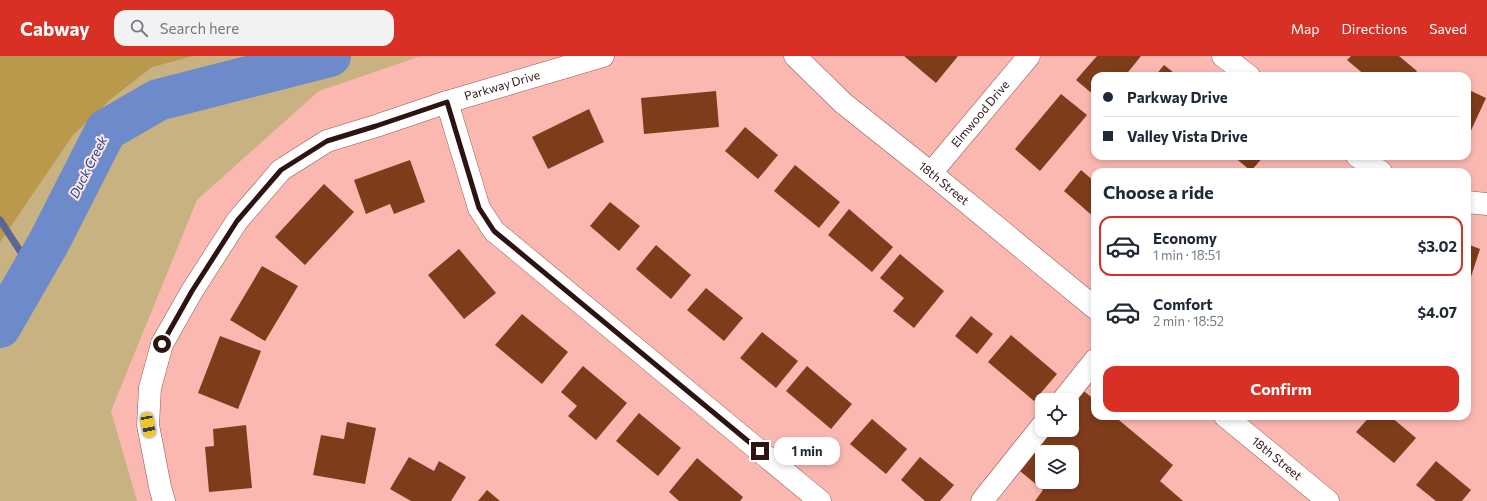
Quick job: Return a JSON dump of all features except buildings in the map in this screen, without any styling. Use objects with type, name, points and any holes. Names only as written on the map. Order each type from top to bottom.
[{"type":"street","name":"Parkway Drive","points":[[164,501],[148,425],[150,388],[162,344],[192,291],[237,221],[281,170],[327,141],[447,102],[604,56]]},
{"type":"street","name":"18th Street","points":[[795,56],[844,103],[1091,305]]},
{"type":"street","name":"Elmwood Drive","points":[[931,173],[1029,56]]},
{"type":"street","points":[[1223,56],[1244,72]]},
{"type":"street","points":[[447,102],[479,208],[494,231],[820,501]]},
{"type":"street","points":[[1363,160],[1375,168]]},
{"type":"street","points":[[1471,202],[1487,204]]},
{"type":"street","points":[[1069,393],[1091,365]]},
{"type":"street","name":"18th Street","points":[[1230,420],[1328,501]]},
{"type":"street","points":[[982,501],[1035,435]]},
{"type":"shaded area","points":[[0,56],[193,56],[152,67],[111,99],[73,135],[0,242]]},
{"type":"shaded area","points":[[135,56],[421,56],[319,91],[197,200],[111,411],[137,501],[0,501],[0,215]]},
{"type":"waterway","name":"Duck Creek","points":[[0,327],[49,242],[106,130],[158,100],[330,56]]},
{"type":"waterway","points":[[0,220],[33,271]]},
{"type":"route","points":[[162,344],[192,291],[237,221],[281,170],[327,141],[447,102],[479,208],[494,231],[760,451]]}]
